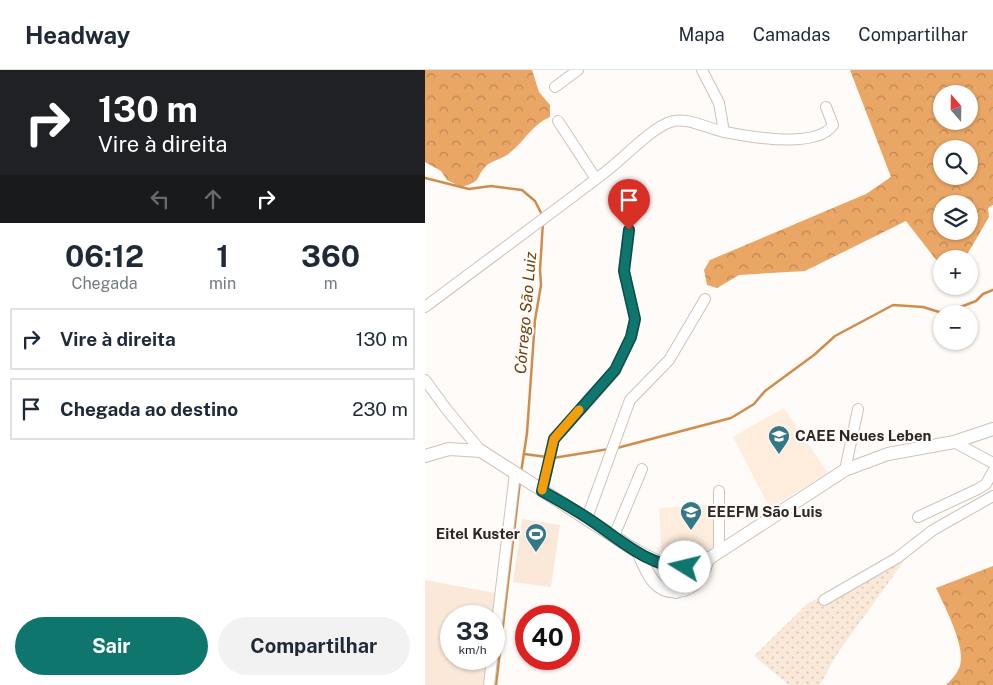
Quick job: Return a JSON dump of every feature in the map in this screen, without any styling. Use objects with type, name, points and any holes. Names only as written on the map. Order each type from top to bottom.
[{"type":"street","points":[[555,87],[578,70]]},
{"type":"street","points":[[702,70],[719,103],[724,132]]},
{"type":"street","points":[[425,307],[535,226],[669,122],[684,121],[724,132],[784,140],[816,137],[829,131],[833,125],[826,107]]},
{"type":"street","points":[[559,121],[596,179]]},
{"type":"street","points":[[538,488],[547,468],[549,453],[560,430],[615,370],[626,350],[635,319],[624,271],[629,230]]},
{"type":"street","points":[[587,518],[611,457],[630,400],[669,360],[705,299]]},
{"type":"street","points":[[425,380],[481,451],[638,552],[662,564],[679,567],[699,565],[845,470],[887,454],[954,442],[993,429]]},
{"type":"street","points":[[845,470],[858,408]]},
{"type":"street","points":[[954,442],[993,463]]},
{"type":"street","points":[[425,456],[449,449],[481,451]]},
{"type":"street","points":[[615,536],[642,469]]},
{"type":"street","points":[[918,517],[974,492],[986,484],[993,471]]},
{"type":"street","points":[[499,605],[516,473]]},
{"type":"street","points":[[638,552],[655,584],[675,592],[690,587],[700,579],[714,555],[719,491]]},
{"type":"street","points":[[824,600],[897,558],[933,530],[993,496]]},
{"type":"street","points":[[655,584],[662,564]]},
{"type":"street","points":[[675,592],[679,567]]},
{"type":"street","points":[[489,685],[491,670]]},
{"type":"shaded area","name":"CAEE Neues Leben","points":[[784,408],[828,473],[770,508],[733,437]]},
{"type":"shaded area","name":"EEEFM São Luis","points":[[720,504],[723,555],[662,559],[659,508]]},
{"type":"shaded area","name":"Eitel Kuster","points":[[522,519],[560,525],[551,587],[513,582]]},
{"type":"shaded area","points":[[909,554],[837,654],[820,685],[789,685],[754,656],[807,604],[858,576]]},
{"type":"shaded area","points":[[425,580],[495,593],[493,605],[440,605],[440,670],[486,670],[484,685],[425,685]]},
{"type":"green space","points":[[425,70],[532,70],[539,92],[550,105],[550,117],[537,125],[507,155],[486,166],[475,181],[461,187],[447,180],[441,171],[425,162]]},
{"type":"green space","points":[[850,70],[993,70],[993,205],[988,208],[989,217],[978,236],[978,195],[933,195],[933,240],[976,240],[970,250],[933,250],[933,256],[906,221],[805,271],[739,275],[717,288],[707,285],[704,270],[710,260],[866,194],[891,177]]},
{"type":"green space","points":[[993,566],[993,685],[946,685],[960,666],[960,648],[954,627],[936,588]]},
{"type":"waterway","name":"Córrego São Luiz","points":[[425,178],[469,189],[491,186],[522,190],[535,201],[543,217]]},
{"type":"waterway","name":"Córrego São Luiz","points":[[521,473],[527,433],[535,320],[541,285],[543,222]]},
{"type":"waterway","points":[[617,448],[731,418],[754,404],[765,391],[814,355],[835,336],[893,305],[923,307],[939,312],[950,311],[976,301],[983,294],[993,290]]},
{"type":"waterway","points":[[553,458],[609,449]]},
{"type":"waterway","points":[[524,454],[547,457]]},
{"type":"waterway","points":[[496,685],[520,481]]},
{"type":"slow traffic","points":[[542,490],[549,453],[554,439],[579,410]]},
{"type":"place","name":"CAEE Neues Leben","points":[[779,455]]},
{"type":"place","name":"EEEFM São Luis","points":[[691,531]]},
{"type":"place","name":"Eitel Kuster","points":[[536,553]]},
{"type":"route","points":[[629,230],[624,271],[635,319],[631,337],[621,362],[606,382],[560,430],[554,439],[549,453],[542,491],[638,552],[667,566],[675,568],[685,567]]}]
